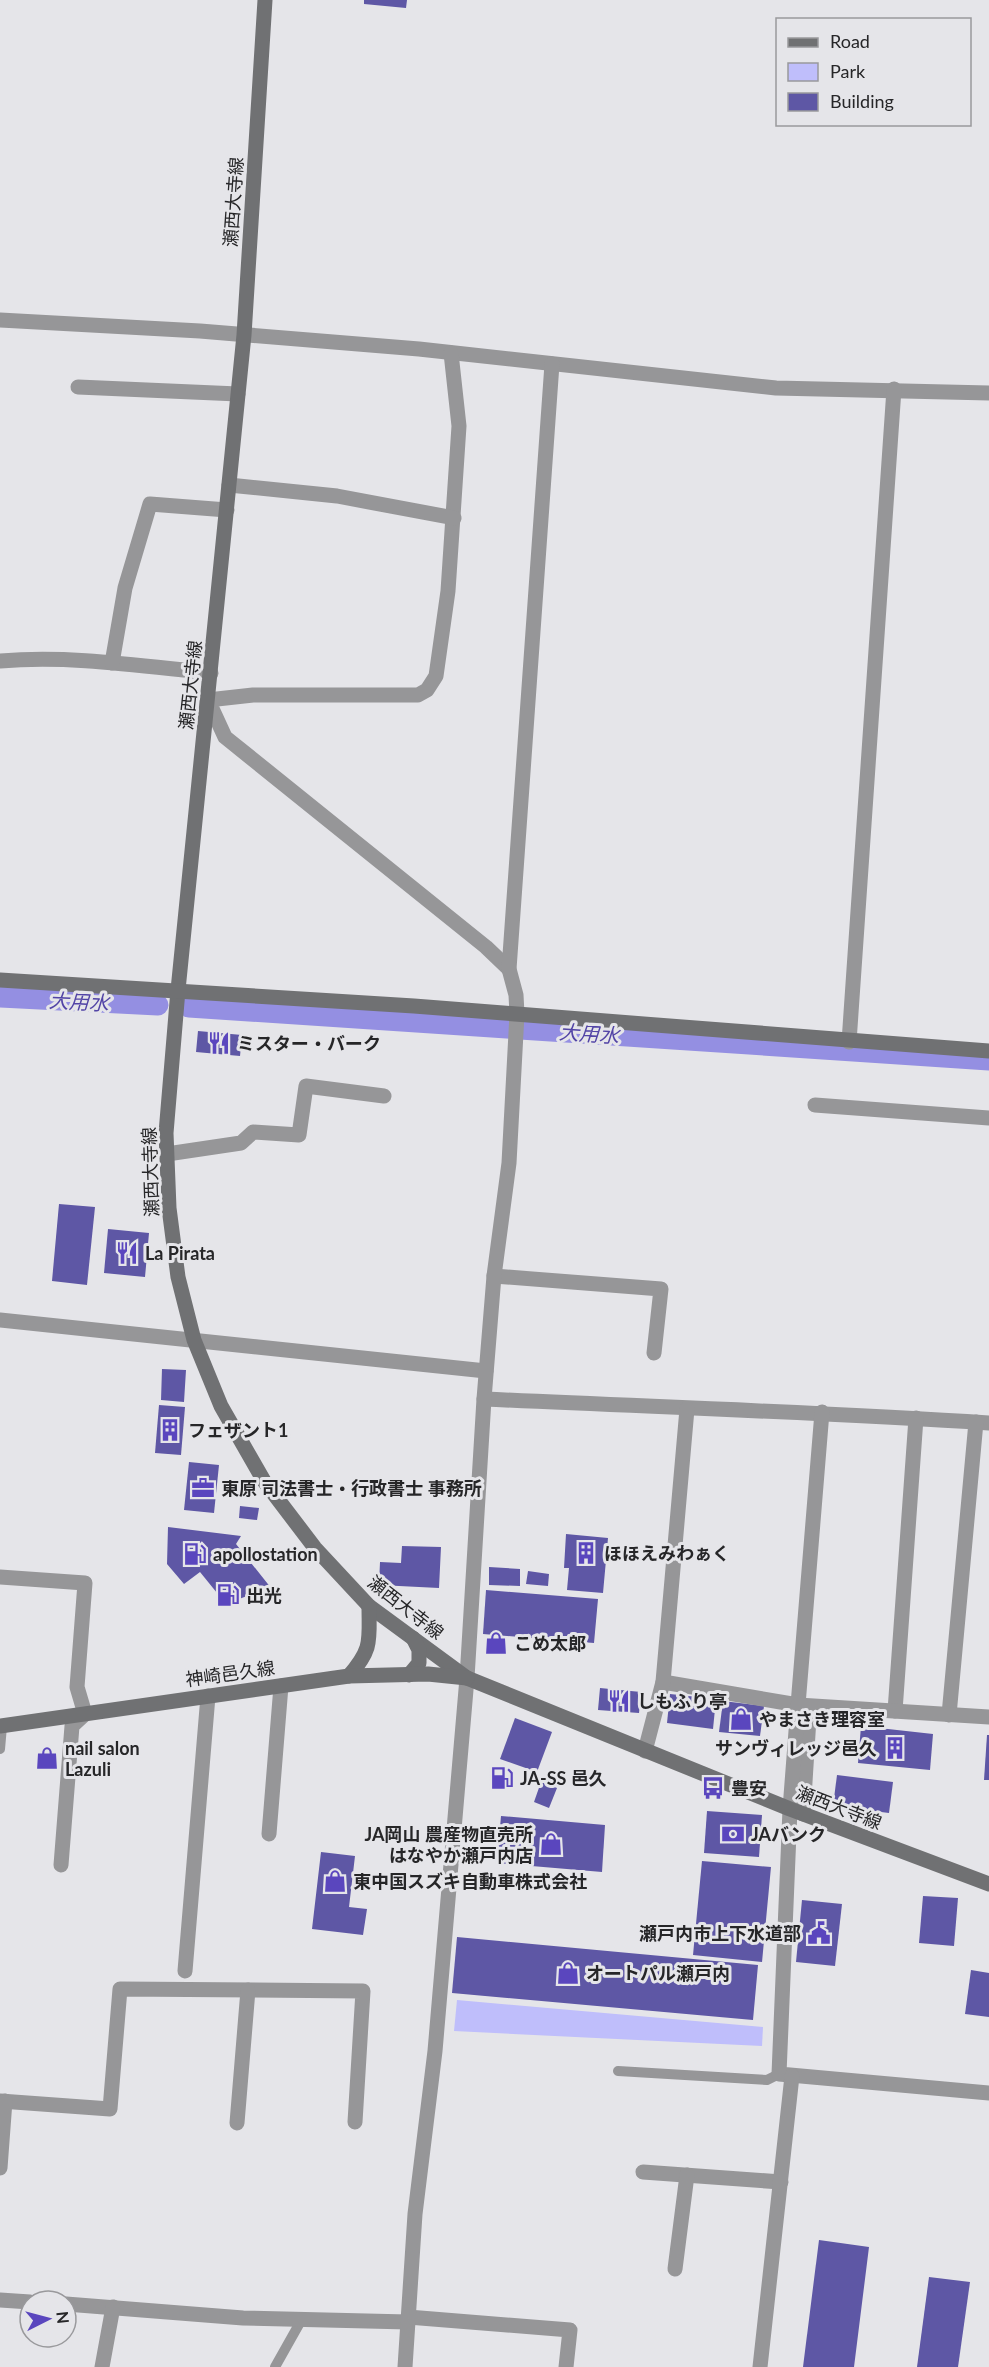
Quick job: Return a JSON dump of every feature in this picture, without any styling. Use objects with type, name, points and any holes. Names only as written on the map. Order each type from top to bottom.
[{"type":"main road","name":"瀬西大寺線","points":[[265,0],[244,335],[178,990],[167,1154],[169,1208],[178,1277],[194,1340],[221,1406],[264,1481],[315,1548],[369,1606],[467,1678],[796,1811],[989,1884]]},
{"type":"main road","points":[[0,980],[517,1014],[989,1051]]},
{"type":"main road","points":[[349,1676],[365,1657],[369,1640],[369,1606]]},
{"type":"main road","points":[[409,1675],[419,1663],[419,1650],[413,1638]]},
{"type":"main road","name":"神崎邑久線","points":[[1,1726],[349,1676],[409,1675],[467,1678]]},
{"type":"street","points":[[0,320],[244,335],[451,353],[776,388],[989,393]]},
{"type":"street","points":[[451,353],[459,426],[454,518],[448,591],[436,676],[427,690],[418,695],[253,695],[208,700],[225,737],[486,947],[509,969]]},
{"type":"street","points":[[405,2367],[415,2214],[435,2050],[467,1678],[494,1276],[509,1163],[517,1014],[516,996],[509,969],[552,364]]},
{"type":"street","points":[[78,387],[238,394]]},
{"type":"street","points":[[849,1041],[894,389]]},
{"type":"street","points":[[229,485],[338,496],[454,518]]},
{"type":"street","points":[[112,663],[125,588],[150,504],[227,510]]},
{"type":"street","points":[[0,661],[30,658],[211,673]]},
{"type":"street","points":[[167,1154],[241,1143],[253,1132],[298,1135],[306,1086],[384,1096]]},
{"type":"street","points":[[815,1105],[989,1118]]},
{"type":"street","points":[[494,1276],[661,1289],[654,1353]]},
{"type":"street","points":[[0,1320],[486,1371]]},
{"type":"street","points":[[484,1399],[687,1409],[822,1412],[982,1422],[949,1715]]},
{"type":"street","points":[[645,1750],[663,1682],[687,1409]]},
{"type":"street","points":[[797,1711],[822,1412]]},
{"type":"street","points":[[895,1711],[916,1418]]},
{"type":"street","points":[[0,1577],[85,1583],[77,1687],[85,1714],[72,1726],[61,1865]]},
{"type":"street","points":[[663,1682],[797,1711],[895,1711],[989,1717]]},
{"type":"street","points":[[269,1834],[281,1686]]},
{"type":"street","points":[[185,1971],[208,1696]]},
{"type":"street","points":[[760,2367],[781,2182],[796,1811],[809,1718],[797,1711]]},
{"type":"street","points":[[0,2168],[2,2101],[110,2109],[120,1989],[363,1991],[355,2122]]},
{"type":"street","points":[[237,2122],[248,1990]]},
{"type":"street","points":[[786,2075],[989,2093]]},
{"type":"street","points":[[643,2172],[781,2182]]},
{"type":"street","points":[[675,2269],[687,2175]]},
{"type":"street","points":[[0,2300],[18,2301]]},
{"type":"street","points":[[78,2305],[243,2318],[408,2320],[570,2330],[566,2367]]},
{"type":"street","points":[[102,2367],[112,2307]]},
{"type":"lane","points":[[0,1749],[1,1726]]},
{"type":"lane","points":[[618,2071],[767,2080],[786,2075]]},
{"type":"lane","points":[[274,2367],[302,2319]]},
{"type":"green space","points":[[457,2000],[763,2027],[762,2046],[454,2031]]},
{"type":"building","points":[[364,0],[407,0],[406,8],[364,4]]},
{"type":"building","name":"ミスター・バーク","points":[[198,1031],[242,1035],[240,1056],[196,1052]]},
{"type":"building","points":[[59,1204],[95,1207],[87,1285],[52,1281]]},
{"type":"building","name":"La Pirata","points":[[108,1229],[149,1233],[145,1277],[104,1273]]},
{"type":"building","points":[[162,1369],[186,1370],[184,1402],[161,1400]]},
{"type":"building","name":"フェザント1","points":[[159,1405],[185,1407],[181,1455],[155,1453]]},
{"type":"building","points":[[189,1462],[219,1465],[214,1513],[184,1510]]},
{"type":"building","points":[[240,1506],[259,1508],[257,1520],[239,1518]]},
{"type":"building","points":[[168,1527],[241,1536],[236,1544],[275,1593],[247,1596],[226,1604],[200,1572],[184,1584],[167,1564]]},
{"type":"building","name":"ほほえみわぁく","points":[[566,1534],[608,1538],[603,1593],[567,1590],[569,1568],[564,1568]]},
{"type":"building","points":[[402,1546],[441,1547],[439,1588],[379,1585],[380,1562],[401,1563]]},
{"type":"building","points":[[489,1567],[520,1569],[520,1586],[489,1585]]},
{"type":"building","points":[[528,1571],[549,1574],[548,1586],[526,1584]]},
{"type":"building","points":[[486,1590],[598,1599],[594,1643],[483,1634]]},
{"type":"building","name":"しもふり亭","points":[[600,1688],[641,1692],[639,1713],[598,1710]]},
{"type":"building","points":[[670,1694],[716,1699],[713,1729],[667,1723]]},
{"type":"building","name":"やまさき理容室","points":[[723,1701],[764,1706],[760,1736],[719,1732]]},
{"type":"building","points":[[515,1718],[552,1732],[537,1772],[500,1759]]},
{"type":"building","name":"サンヴィレッジ邑久","points":[[861,1726],[933,1734],[930,1770],[858,1763]]},
{"type":"building","points":[[987,1735],[989,1735],[989,1780],[984,1780]]},
{"type":"building","points":[[837,1775],[893,1782],[889,1813],[833,1806]]},
{"type":"building","points":[[541,1782],[557,1788],[549,1808],[534,1802]]},
{"type":"building","name":"JAバンク","points":[[707,1811],[762,1815],[759,1857],[704,1853]]},
{"type":"building","name":"JA岡山 農産物直売所 はなやか瀬戸内店","points":[[501,1816],[605,1825],[602,1872],[497,1863]]},
{"type":"building","name":"東中国スズキ自動車株式会社","points":[[321,1852],[355,1856],[349,1907],[367,1909],[363,1935],[312,1929]]},
{"type":"building","points":[[702,1861],[771,1867],[762,1962],[693,1955]]},
{"type":"building","points":[[923,1896],[958,1898],[954,1946],[919,1943]]},
{"type":"building","name":"瀬戸内市上下水道部","points":[[802,1900],[842,1904],[835,1966],[796,1962]]},
{"type":"building","points":[[457,1937],[758,1965],[753,2020],[452,1993]]},
{"type":"building","points":[[971,1970],[989,1973],[989,2017],[965,2014]]},
{"type":"building","points":[[819,2240],[869,2247],[854,2367],[803,2367]]},
{"type":"building","points":[[929,2277],[970,2282],[958,2367],[917,2367]]},
{"type":"waterway","name":"大用水","points":[[0,997],[158,1005]]},
{"type":"waterway","name":"大用水","points":[[189,1007],[989,1060]]},
{"type":"place","name":"ミスター・バーク","points":[[219,1043]]},
{"type":"place","name":"La Pirata","points":[[127,1253]]},
{"type":"place","name":"フェザント1","points":[[170,1430]]},
{"type":"place","name":"東原 司法書士・行政書士 事務所","points":[[203,1488]]},
{"type":"place","name":"ほほえみわぁく","points":[[586,1553]]},
{"type":"place","name":"apollostation","points":[[195,1554]]},
{"type":"place","name":"出光","points":[[228,1595]]},
{"type":"place","name":"こめ太郎","points":[[496,1643]]},
{"type":"place","name":"しもふり亭","points":[[619,1701]]},
{"type":"place","name":"やまさき理容室","points":[[741,1719]]},
{"type":"place","name":"サンヴィレッジ邑久","points":[[895,1748]]},
{"type":"place","name":"nail salon Lazuli","points":[[47,1758]]},
{"type":"place","name":"JA-SS 邑久","points":[[502,1778]]},
{"type":"place","name":"豊安","points":[[713,1788]]},
{"type":"place","name":"JAバンク","points":[[733,1834]]},
{"type":"place","name":"JA岡山 農産物直売所 はなやか瀬戸内店","points":[[551,1844]]},
{"type":"place","name":"東中国スズキ自動車株式会社","points":[[335,1881]]},
{"type":"place","name":"瀬戸内市上下水道部","points":[[819,1933]]},
{"type":"place","name":"オートパル瀬戸内","points":[[568,1973]]}]
